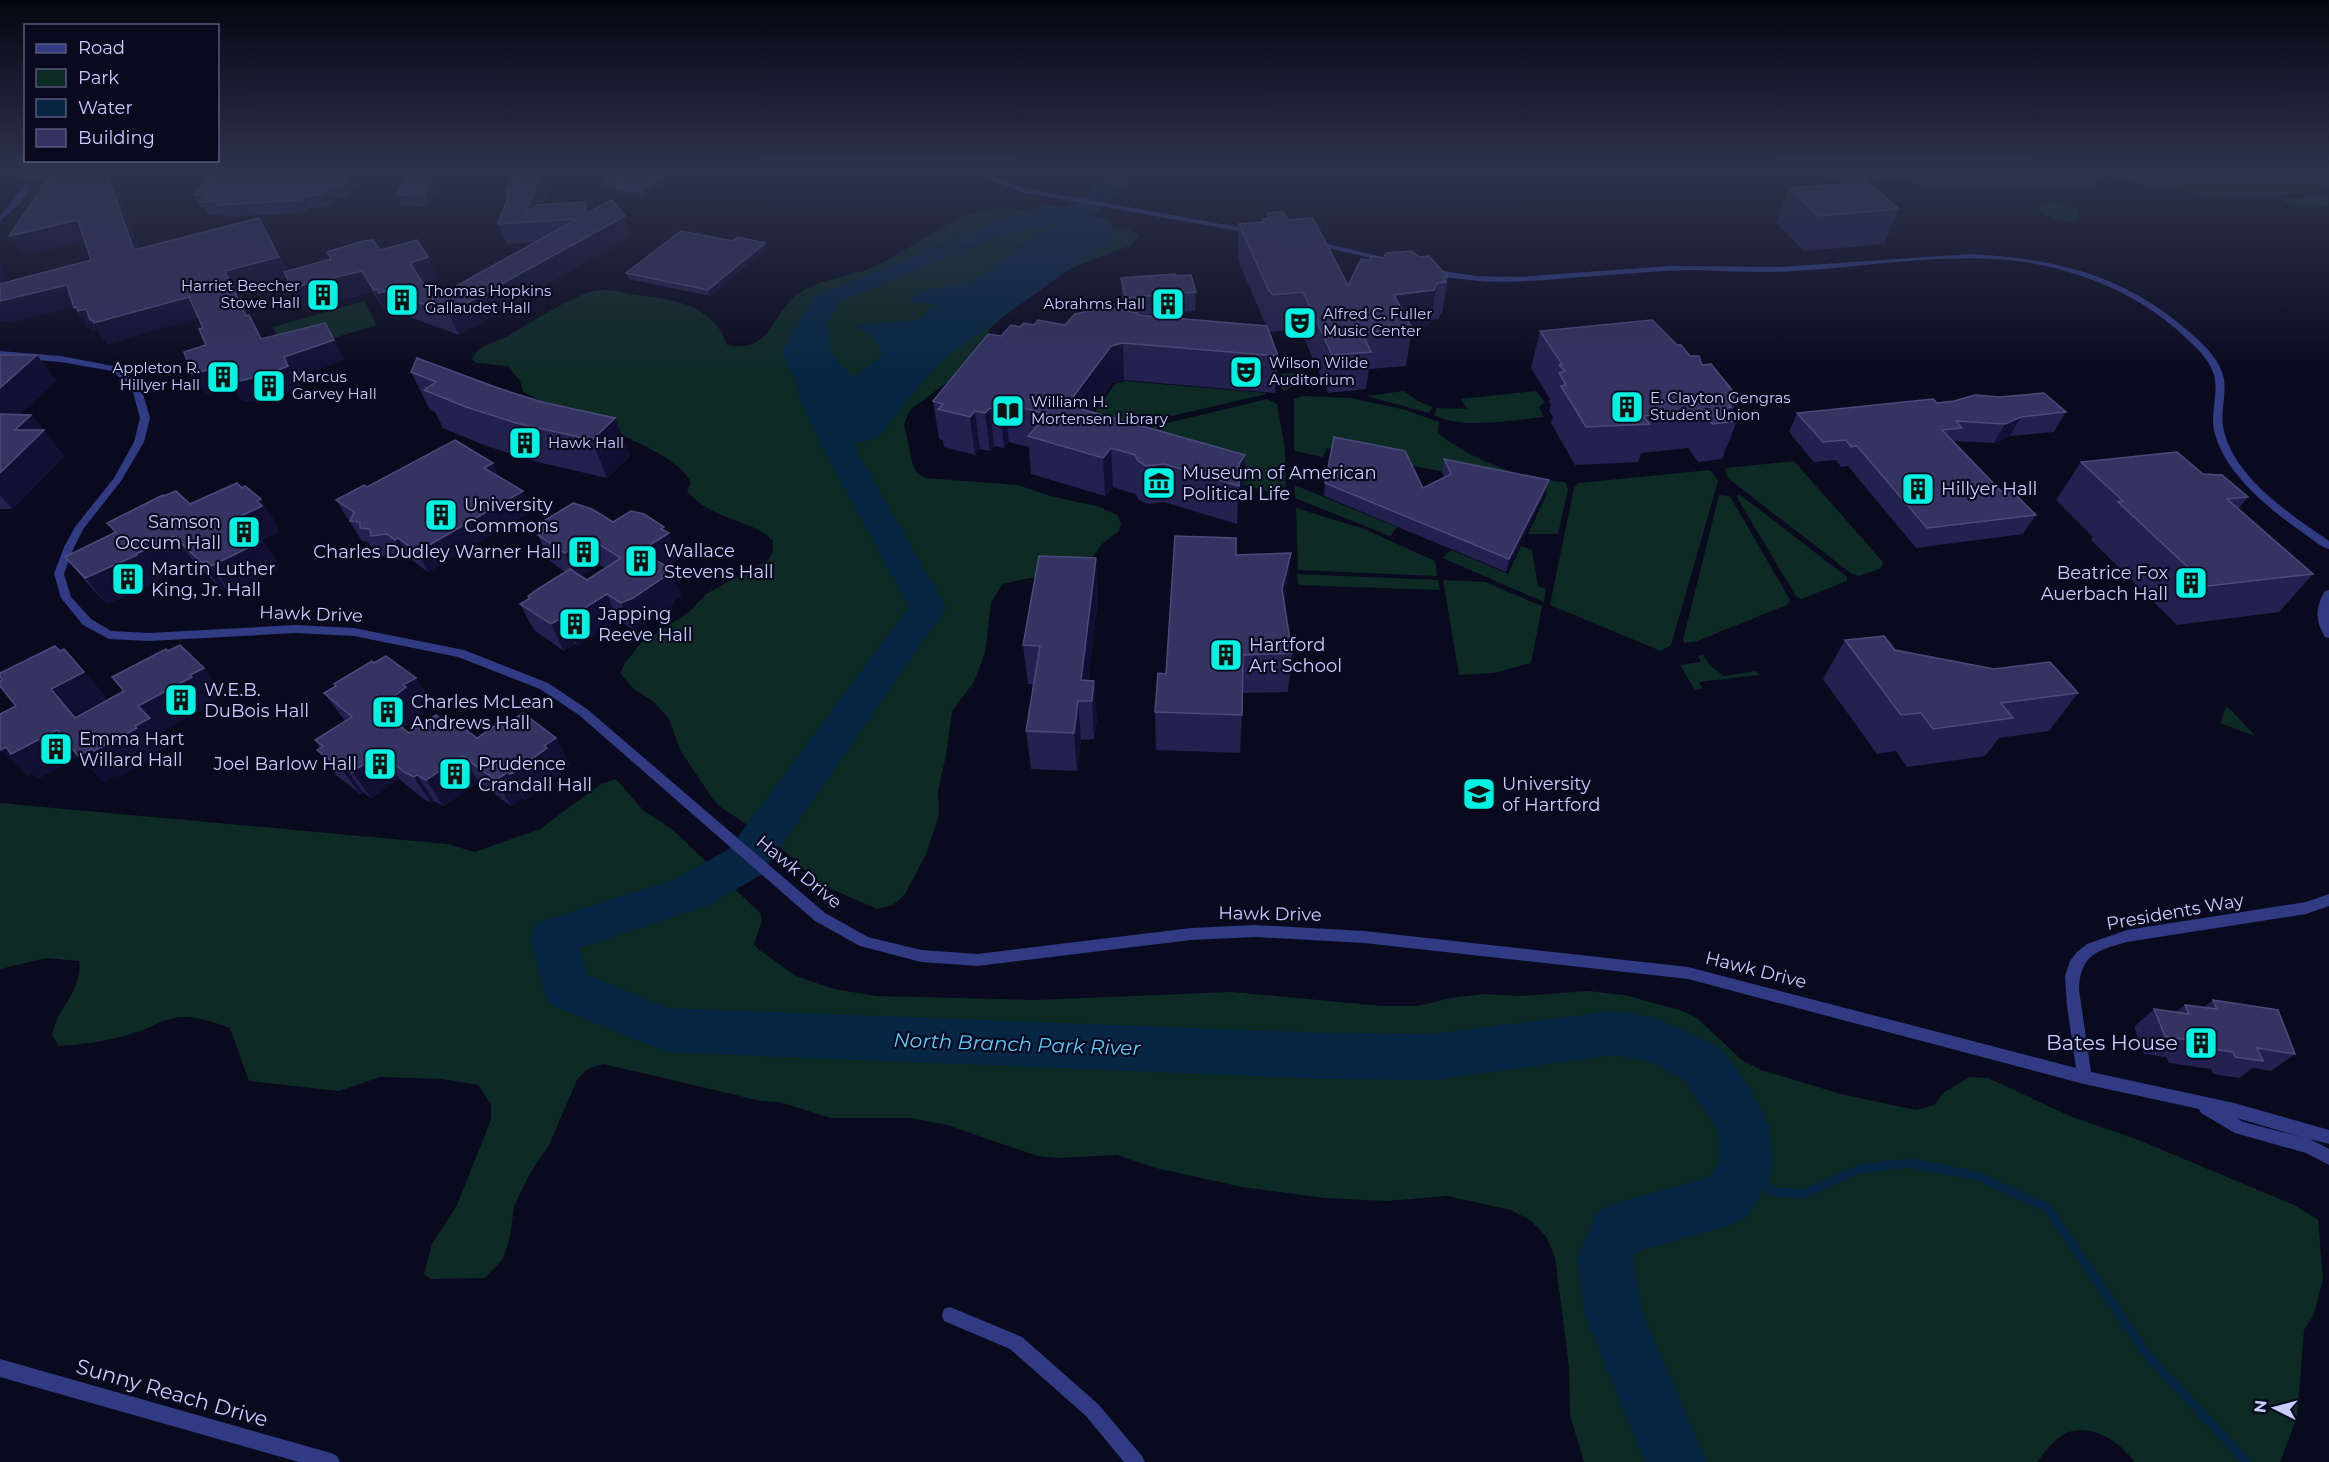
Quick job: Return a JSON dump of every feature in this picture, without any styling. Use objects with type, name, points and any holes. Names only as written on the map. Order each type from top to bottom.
[{"type":"street","points":[[1306,241],[1397,263]]},
{"type":"street","points":[[1419,268],[1458,277],[1510,281],[1671,269],[1794,269],[1967,256],[2026,259],[2072,270],[2116,287],[2147,304],[2184,333],[2212,360],[2220,378],[2216,418],[2228,453],[2242,474],[2269,501],[2329,546]]},
{"type":"street","name":"Hawk Drive","points":[[0,354],[61,359],[114,369],[136,387],[145,418],[139,442],[118,479],[80,527],[69,547],[59,574],[66,598],[87,622],[109,635],[139,636],[295,629],[354,632],[460,653],[544,686],[583,711],[702,817],[820,917],[865,942],[921,956],[978,960],[1191,934],[1255,931],[1364,937],[1688,973],[2084,1077],[2234,1110],[2329,1137]]},
{"type":"street","points":[[2329,594],[2322,612],[2325,630],[2329,634]]},
{"type":"street","name":"Presidents Way","points":[[2084,1077],[2071,987],[2076,964],[2081,955],[2099,944],[2127,936],[2295,910],[2329,900]]},
{"type":"street","name":"Hawk Drive","points":[[2197,1103],[2240,1128],[2309,1146],[2329,1157]]},
{"type":"street","points":[[950,1315],[1016,1343],[1092,1410],[1136,1462]]},
{"type":"street","name":"Sunny Reach Drive","points":[[0,1368],[331,1462]]},
{"type":"green space","points":[[923,239],[1136,239],[1131,245],[1064,271],[1030,293],[992,327],[949,381],[910,410],[904,424],[913,466],[917,473],[926,478],[1018,485],[1050,496],[1097,506],[1117,515],[1121,523],[1119,531],[1101,545],[1090,562],[1057,579],[1030,578],[1003,584],[991,602],[985,653],[974,682],[952,711],[938,791],[939,815],[926,854],[905,894],[893,905],[877,909],[820,884],[779,846],[722,808],[713,799],[680,750],[669,719],[654,702],[634,689],[620,673],[641,643],[689,612],[706,594],[768,560],[773,551],[773,541],[754,527],[708,509],[697,501],[687,491],[691,483],[683,471],[651,449],[556,409],[523,392],[520,381],[508,366],[477,363],[472,359],[483,346],[510,335],[575,298],[600,290],[664,299],[690,306],[713,321],[727,345],[742,346],[763,338],[782,310],[807,288],[873,267]]},
{"type":"green space","points":[[364,301],[377,325],[284,353],[273,327]]},
{"type":"green space","points":[[1304,372],[1306,378],[1287,390],[1282,390],[1277,374]]},
{"type":"green space","points":[[1125,381],[1266,394],[1081,437],[1079,434],[1115,384]]},
{"type":"green space","points":[[1404,391],[1418,401],[1433,407],[1429,413],[1366,396]]},
{"type":"green space","points":[[1536,391],[1545,402],[1539,407],[1544,417],[1473,423],[1446,420],[1434,415],[1437,408],[1467,409],[1461,399]]},
{"type":"green space","points":[[1303,396],[1351,398],[1406,410],[1439,422],[1440,435],[1483,460],[1516,473],[1565,482],[1568,489],[1558,534],[1528,534],[1547,493],[1327,448],[1323,457],[1294,451],[1294,399]]},
{"type":"green space","points":[[1267,399],[1277,404],[1285,449],[1286,497],[1094,441]]},
{"type":"green space","points":[[1794,461],[1883,562],[1881,568],[1859,576],[1852,574],[1729,479],[1725,472],[1726,468]]},
{"type":"green space","points":[[1710,470],[1718,481],[1671,645],[1661,651],[1550,605],[1574,488],[1578,483]]},
{"type":"green space","points":[[1295,486],[1397,527],[1390,536],[1295,498]]},
{"type":"green space","points":[[1739,494],[1847,577],[1847,581],[1801,599],[1796,596],[1736,496]]},
{"type":"green space","points":[[1719,495],[1730,496],[1790,600],[1787,605],[1697,641],[1685,643],[1684,636]]},
{"type":"green space","points":[[1296,508],[1364,529],[1435,561],[1437,576],[1298,570]]},
{"type":"green space","points":[[1521,546],[1532,550],[1538,586],[1546,589],[1544,602],[1443,558],[1451,550],[1508,574]]},
{"type":"green space","points":[[1297,574],[1438,580],[1440,590],[1298,585]]},
{"type":"green space","points":[[1443,580],[1485,582],[1542,606],[1531,663],[1494,673],[1459,675]]},
{"type":"green space","points":[[1703,655],[1709,665],[1724,676],[1756,671],[1759,675],[1699,682],[1703,689],[1695,690],[1680,665],[1701,662],[1698,656]]},
{"type":"green space","points":[[2226,707],[2229,708],[2255,736],[2220,723]]},
{"type":"green space","points":[[616,779],[644,811],[673,830],[761,914],[762,921],[754,944],[758,949],[796,976],[834,989],[876,996],[1037,1000],[1231,992],[1382,1006],[1418,1006],[1451,998],[1484,994],[1519,996],[1588,991],[1624,995],[1680,1010],[1697,1018],[1742,1060],[1761,1070],[1841,1094],[1916,1110],[1934,1105],[1943,1093],[1970,1077],[1988,1078],[2072,1117],[2136,1139],[2294,1205],[2318,1220],[2323,1279],[2314,1314],[2304,1330],[2297,1417],[2280,1462],[2134,1462],[2112,1440],[2092,1431],[2082,1430],[2063,1435],[2037,1462],[1584,1462],[1570,1415],[1569,1367],[1555,1257],[1546,1236],[1530,1220],[1511,1210],[1447,1196],[1386,1201],[1325,1198],[1242,1187],[1156,1168],[1117,1155],[1057,1158],[1037,1156],[947,1125],[910,1118],[831,1118],[779,1102],[761,1101],[604,1064],[589,1069],[577,1080],[549,1145],[529,1175],[514,1206],[510,1237],[503,1259],[485,1278],[431,1279],[424,1274],[432,1244],[457,1205],[491,1120],[491,1104],[478,1085],[442,1079],[380,1077],[339,1091],[249,1081],[230,1028],[191,1017],[172,1018],[137,1032],[108,1040],[59,1046],[52,1035],[59,1016],[74,990],[79,961],[47,958],[0,969],[0,803],[447,844],[475,852],[540,829],[601,784]]},
{"type":"water","points":[[955,239],[993,239],[840,301],[827,322],[831,352],[853,378],[882,355],[875,339],[853,325],[917,320],[937,304],[908,302],[921,291],[973,281],[1030,239],[1112,239],[945,358],[916,389],[879,437],[864,442],[823,442],[782,351],[812,298]]},
{"type":"building","points":[[84,239],[130,239],[134,250],[176,239],[270,239],[279,257],[225,271],[246,316],[249,315],[261,339],[325,323],[334,340],[284,357],[288,366],[245,380],[230,382],[223,366],[192,374],[184,352],[206,345],[199,329],[203,328],[189,297],[94,323],[90,320],[86,309],[78,311],[77,307],[74,308],[67,285],[0,301],[0,284],[91,260]]},
{"type":"building","points":[[541,239],[583,239],[449,313],[385,291],[379,293],[377,289],[374,290],[362,271],[292,288],[284,272],[331,259],[327,252],[363,241],[373,240],[380,250],[417,240],[428,257],[410,263],[433,299]]},
{"type":"building","points":[[670,239],[748,239],[765,243],[708,290],[626,273]]},
{"type":"building","points":[[1246,239],[1324,239],[1348,285],[1361,259],[1369,260],[1372,256],[1383,258],[1386,253],[1411,251],[1420,257],[1429,256],[1448,277],[1443,278],[1446,282],[1437,283],[1434,290],[1394,295],[1412,328],[1362,333],[1371,352],[1332,355],[1303,292],[1273,295],[1269,291]]},
{"type":"building","points":[[1175,274],[1175,276],[1191,275],[1196,292],[1126,298],[1121,278]]},
{"type":"building","points":[[1106,307],[1138,313],[1138,315],[1267,326],[1278,356],[1123,343],[1111,346],[1067,405],[1245,455],[1239,464],[1239,486],[1164,464],[1146,466],[1138,461],[1135,455],[1111,448],[1103,458],[1028,436],[1048,414],[1005,404],[1000,410],[990,408],[985,413],[975,411],[970,417],[938,409],[943,404],[933,401],[988,334],[1001,336],[1011,325],[1020,327],[1024,323],[1034,325],[1038,320],[1065,325],[1075,314]]},
{"type":"building","points":[[1652,320],[1690,356],[1699,356],[1702,365],[1711,364],[1738,397],[1726,398],[1731,407],[1726,408],[1737,421],[1712,424],[1702,410],[1643,416],[1650,424],[1586,427],[1561,386],[1566,385],[1559,373],[1565,371],[1559,365],[1562,364],[1540,331]]},
{"type":"building","points":[[0,355],[37,355],[0,388]]},
{"type":"building","points":[[417,358],[542,402],[615,418],[592,440],[516,423],[466,407],[424,390],[436,382],[411,372]]},
{"type":"building","points":[[2044,393],[2066,412],[2021,417],[2005,424],[1956,421],[1962,428],[1942,430],[2001,491],[2011,490],[2036,515],[1927,528],[1857,446],[1851,447],[1846,440],[1823,442],[1797,413],[1933,399],[1937,403],[1975,395],[2000,397]]},
{"type":"building","points":[[0,414],[31,415],[15,430],[44,430],[0,473]]},
{"type":"building","points":[[1334,437],[1405,451],[1423,488],[1451,474],[1444,459],[1549,480],[1509,559],[1325,483]]},
{"type":"building","name":"University Commons","points":[[455,440],[493,463],[484,468],[523,491],[417,552],[398,538],[395,540],[387,534],[371,536],[370,529],[360,528],[360,522],[350,521],[354,512],[336,500],[364,485],[367,487]]},
{"type":"building","points":[[2177,452],[2203,474],[2222,475],[2248,497],[2227,499],[2313,574],[2208,586],[2118,502],[2123,501],[2081,462]]},
{"type":"building","points":[[237,483],[242,488],[245,486],[261,499],[257,501],[262,506],[239,517],[259,535],[255,537],[260,542],[211,566],[206,561],[202,563],[174,536],[85,578],[65,557],[116,532],[107,523],[163,495],[176,491],[190,504]]},
{"type":"building","points":[[573,503],[592,509],[613,522],[631,511],[644,514],[664,527],[661,529],[669,533],[640,551],[671,569],[662,576],[664,577],[633,598],[621,603],[607,594],[565,620],[562,618],[551,624],[520,604],[538,589],[570,569],[587,580],[621,558],[589,538],[565,553],[538,535],[542,533],[534,527]]},
{"type":"building","name":"Hartford Art School","points":[[1175,536],[1236,538],[1236,555],[1291,553],[1282,589],[1292,653],[1243,655],[1242,715],[1155,712],[1158,673],[1166,674]]},
{"type":"building","points":[[1039,556],[1096,558],[1081,680],[1094,681],[1092,701],[1078,701],[1074,733],[1026,731],[1040,646],[1023,645]]},
{"type":"building","points":[[1884,636],[1895,650],[1994,669],[2050,662],[2078,693],[2001,703],[2013,718],[1933,729],[1921,713],[1901,715],[1845,640]]},
{"type":"building","points":[[180,645],[204,668],[190,675],[192,677],[138,706],[150,718],[135,726],[137,728],[94,751],[92,749],[78,756],[57,730],[11,754],[6,747],[1,750],[0,714],[16,706],[0,686],[2,680],[0,673],[55,646],[60,651],[64,649],[84,672],[51,689],[75,718],[124,691],[112,677],[166,649],[168,651]]},
{"type":"building","points":[[386,656],[416,678],[403,685],[406,687],[377,707],[409,733],[436,715],[444,721],[448,719],[457,723],[477,738],[495,726],[508,719],[511,721],[523,713],[556,738],[544,746],[547,748],[514,772],[510,774],[508,772],[496,780],[462,756],[426,780],[404,772],[381,753],[352,772],[344,766],[341,768],[317,750],[323,746],[315,740],[352,717],[324,693],[336,686],[334,684],[372,661],[374,663]]},
{"type":"building","points":[[2213,1000],[2278,1010],[2295,1054],[2257,1048],[2263,1061],[2235,1057],[2233,1052],[2190,1046],[2187,1040],[2165,1036],[2154,1009],[2189,1014],[2185,1005],[2217,1009]]},
{"type":"waterway","name":"North Branch Park River","points":[[812,393],[842,454],[928,608],[745,862],[690,893],[553,937],[567,989],[666,1030],[1328,1056],[1433,1057],[1614,1033],[1656,1040],[1701,1063],[1724,1094],[1743,1126],[1747,1167],[1727,1199],[1617,1230],[1605,1257],[1614,1315],[1676,1462]]},
{"type":"waterway","points":[[1747,1167],[1773,1192],[1804,1194],[1859,1169],[1909,1163],[1977,1176],[2048,1208],[2148,1356],[2247,1462]]},
{"type":"place","name":"Harriet Beecher Stowe Hall","points":[[323,295]]},
{"type":"place","name":"Thomas Hopkins Gallaudet Hall","points":[[402,300]]},
{"type":"place","name":"Abrahms Hall","points":[[1168,304]]},
{"type":"place","name":"Alfred C. Fuller Music Center","points":[[1300,323]]},
{"type":"place","name":"Wilson Wilde Auditorium","points":[[1246,372]]},
{"type":"place","name":"Appleton R. Hillyer Hall","points":[[223,377]]},
{"type":"place","name":"Marcus Garvey Hall","points":[[269,386]]},
{"type":"place","name":"E. Clayton Gengras Student Union","points":[[1627,407]]},
{"type":"place","name":"William H. Mortensen Library","points":[[1008,411]]},
{"type":"place","name":"Hawk Hall","points":[[525,443]]},
{"type":"place","name":"Museum of American Political Life","points":[[1159,483]]},
{"type":"place","name":"Hillyer Hall","points":[[1918,489]]},
{"type":"place","name":"University Commons","points":[[441,515]]},
{"type":"place","name":"Samson Occum Hall","points":[[244,532]]},
{"type":"place","name":"Charles Dudley Warner Hall","points":[[584,552]]},
{"type":"place","name":"Wallace Stevens Hall","points":[[641,561]]},
{"type":"place","name":"Martin Luther King, Jr. Hall","points":[[128,579]]},
{"type":"place","name":"Beatrice Fox Auerbach Hall","points":[[2191,583]]},
{"type":"place","name":"Japping Reeve Hall","points":[[575,624]]},
{"type":"place","name":"Hartford Art School","points":[[1226,655]]},
{"type":"place","name":"W.E.B. DuBois Hall","points":[[181,700]]},
{"type":"place","name":"Charles McLean Andrews Hall","points":[[388,712]]},
{"type":"place","name":"Emma Hart Willard Hall","points":[[56,749]]},
{"type":"place","name":"Joel Barlow Hall","points":[[380,764]]},
{"type":"place","name":"Prudence Crandall Hall","points":[[455,774]]},
{"type":"place","name":"University of Hartford","points":[[1479,794]]},
{"type":"place","name":"Bates House","points":[[2201,1043]]}]
